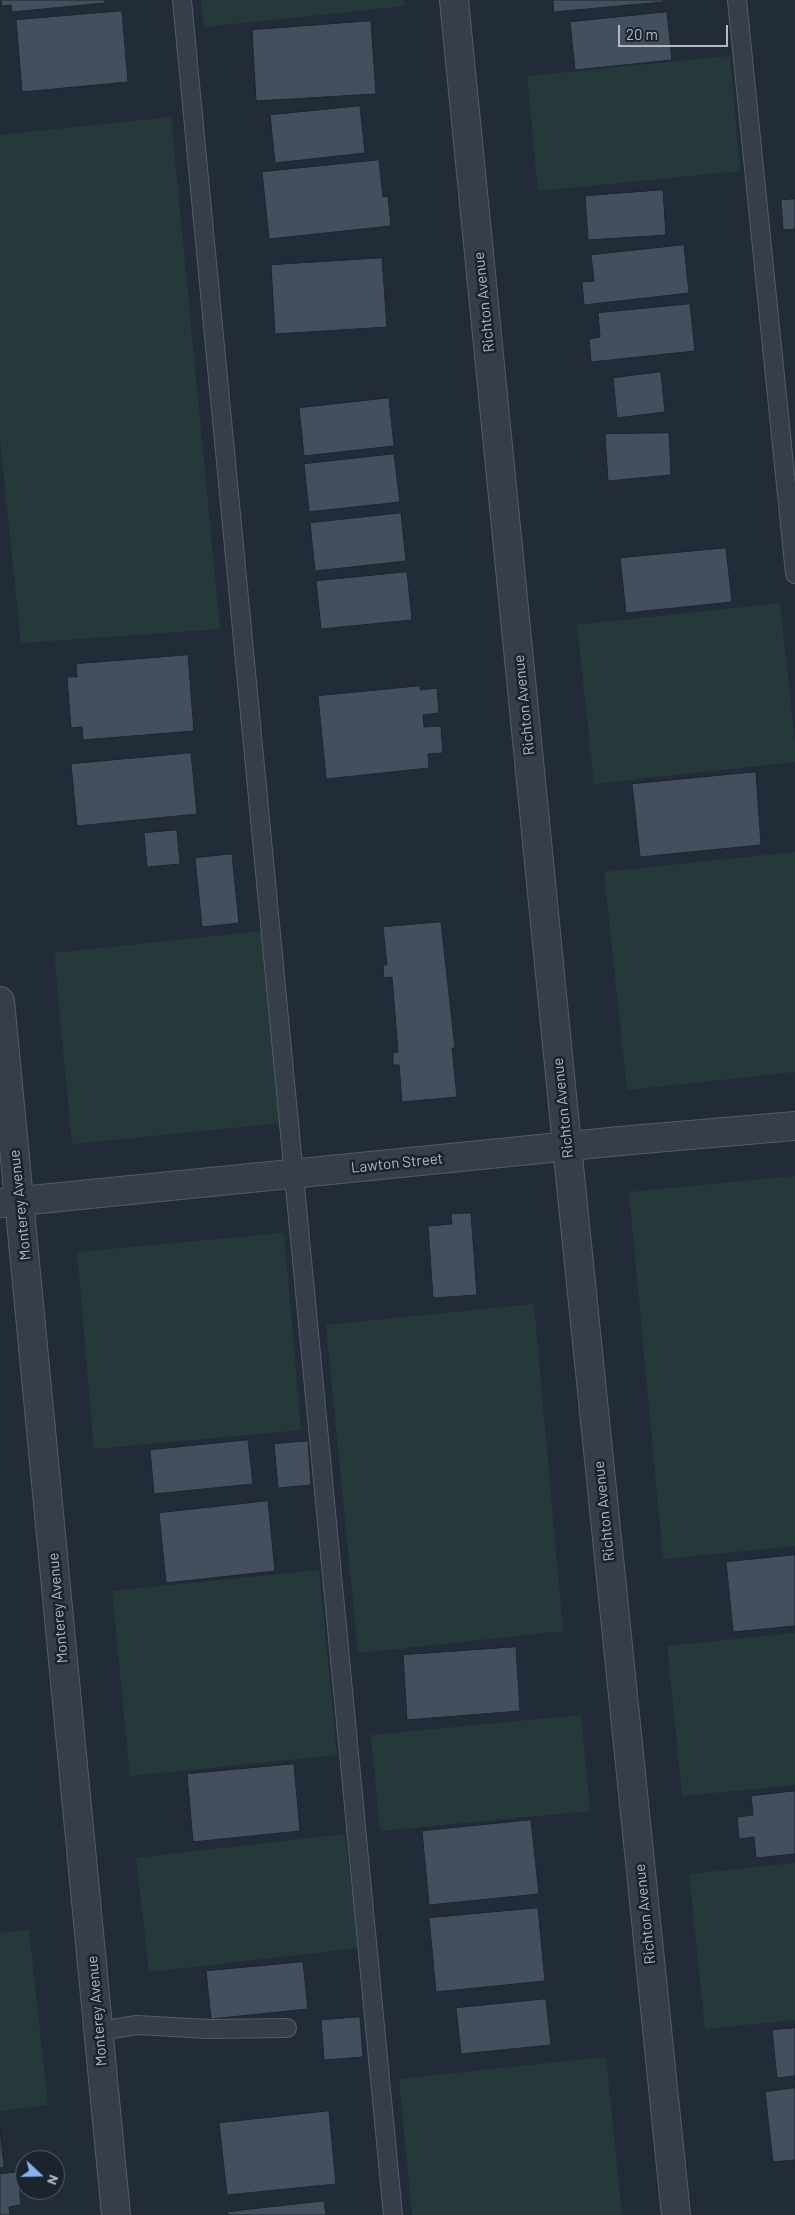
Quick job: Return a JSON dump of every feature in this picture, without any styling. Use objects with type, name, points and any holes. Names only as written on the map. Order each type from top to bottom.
[{"type":"street","name":"Richton Avenue","points":[[454,0],[567,1146],[676,2215]]},
{"type":"street","name":"Monterey Avenue","points":[[0,1001],[10,1203],[99,2031],[116,2215]]},
{"type":"street","name":"Lawton Street","points":[[10,1203],[567,1146],[795,1126]]},
{"type":"lane","points":[[182,0],[393,2215]]},
{"type":"lane","points":[[737,0],[795,574]]},
{"type":"lane","points":[[99,2031],[137,2025],[208,2029],[287,2028]]},
{"type":"green space","points":[[201,0],[404,0],[405,6],[204,27]]},
{"type":"green space","points":[[730,56],[740,171],[538,191],[527,76]]},
{"type":"green space","points":[[171,117],[220,629],[21,643],[0,440],[0,135]]},
{"type":"green space","points":[[780,603],[795,741],[795,762],[594,784],[577,625]]},
{"type":"green space","points":[[795,852],[795,1072],[627,1090],[604,872]]},
{"type":"green space","points":[[262,931],[281,1123],[72,1144],[54,953]]},
{"type":"green space","points":[[795,1176],[795,1546],[663,1559],[629,1192]]},
{"type":"green space","points":[[284,1233],[301,1430],[94,1449],[77,1252]]},
{"type":"green space","points":[[534,1304],[563,1631],[358,1653],[326,1325]]},
{"type":"green space","points":[[319,1570],[337,1755],[130,1776],[112,1591]]},
{"type":"green space","points":[[795,1633],[795,1785],[682,1796],[667,1646]]},
{"type":"green space","points":[[581,1715],[590,1811],[380,1831],[371,1735]]},
{"type":"green space","points":[[345,1834],[359,1948],[149,1972],[136,1858]]},
{"type":"green space","points":[[795,1863],[795,2020],[705,2029],[689,1874]]},
{"type":"green space","points":[[29,1930],[48,2105],[0,2111],[0,1933]]},
{"type":"green space","points":[[606,2057],[622,2215],[412,2215],[399,2079]]},
{"type":"building","points":[[2,0],[104,0],[105,3],[12,12],[11,5],[2,6]]},
{"type":"building","points":[[553,0],[663,0],[663,2],[554,12]]},
{"type":"building","points":[[122,11],[128,82],[22,92],[16,20]]},
{"type":"building","points":[[667,12],[672,60],[575,70],[570,22]]},
{"type":"building","points":[[371,21],[376,94],[256,101],[252,30]]},
{"type":"building","points":[[360,106],[365,153],[275,163],[270,115]]},
{"type":"building","points":[[379,160],[383,197],[388,196],[391,226],[269,239],[262,172]]},
{"type":"building","points":[[663,190],[666,235],[588,240],[585,196]]},
{"type":"building","points":[[795,199],[795,229],[783,230],[781,200]]},
{"type":"building","points":[[684,245],[689,293],[584,305],[582,282],[594,281],[591,255]]},
{"type":"building","points":[[382,258],[387,327],[275,334],[271,265]]},
{"type":"building","points":[[690,304],[695,351],[591,362],[589,339],[600,337],[598,313]]},
{"type":"building","points":[[661,372],[665,412],[617,418],[613,378]]},
{"type":"building","points":[[389,398],[394,446],[304,456],[299,408]]},
{"type":"building","points":[[669,433],[671,475],[608,481],[605,434]]},
{"type":"building","points":[[394,454],[400,502],[309,512],[304,464]]},
{"type":"building","points":[[401,513],[406,561],[315,571],[310,523]]},
{"type":"building","points":[[726,548],[732,602],[626,613],[620,558]]},
{"type":"building","points":[[407,572],[412,620],[321,629],[316,581]]},
{"type":"building","points":[[188,655],[194,731],[83,740],[82,727],[71,728],[67,677],[77,677],[76,664]]},
{"type":"building","points":[[420,686],[420,690],[437,688],[439,713],[423,715],[424,727],[441,726],[443,753],[428,754],[429,768],[326,779],[318,696]]},
{"type":"building","points":[[191,753],[197,814],[77,826],[71,764]]},
{"type":"building","points":[[756,772],[761,845],[640,857],[632,784]]},
{"type":"building","points":[[177,830],[180,864],[147,867],[144,833]]},
{"type":"building","points":[[232,854],[239,923],[202,927],[195,858]]},
{"type":"building","points":[[441,922],[455,1048],[452,1048],[457,1097],[402,1102],[399,1065],[393,1065],[393,1053],[398,1052],[392,977],[384,978],[383,965],[387,965],[383,927]]},
{"type":"building","points":[[471,1213],[477,1295],[433,1298],[428,1226],[452,1224],[451,1214]]},
{"type":"building","points":[[248,1440],[253,1484],[154,1494],[150,1450]]},
{"type":"building","points":[[308,1441],[311,1485],[278,1488],[274,1444]]},
{"type":"building","points":[[268,1501],[275,1571],[166,1583],[159,1513]]},
{"type":"building","points":[[795,1555],[795,1626],[733,1632],[726,1562]]},
{"type":"building","points":[[516,1647],[520,1711],[407,1720],[403,1655]]},
{"type":"building","points":[[294,1764],[300,1831],[193,1842],[187,1774]]},
{"type":"building","points":[[795,1791],[795,1854],[756,1858],[754,1837],[739,1839],[737,1817],[753,1815],[751,1796]]},
{"type":"building","points":[[531,1820],[539,1894],[429,1905],[422,1831]]},
{"type":"building","points":[[538,1908],[545,1981],[436,1992],[429,1918]]},
{"type":"building","points":[[303,1962],[308,2009],[211,2019],[206,1971]]},
{"type":"building","points":[[546,1999],[551,2045],[461,2054],[456,2008]]},
{"type":"building","points":[[360,2017],[363,2057],[324,2060],[321,2020]]},
{"type":"building","points":[[795,2028],[795,2076],[777,2078],[772,2030]]},
{"type":"building","points":[[795,2088],[795,2160],[773,2162],[765,2092]]},
{"type":"building","points":[[329,2111],[336,2184],[227,2195],[219,2123]]},
{"type":"building","points":[[0,2129],[4,2167],[0,2168]]},
{"type":"building","points":[[15,2172],[15,2200],[21,2200],[21,2205],[9,2207],[10,2215],[0,2215],[0,2174]]},
{"type":"building","points":[[324,2201],[326,2215],[228,2215],[228,2212]]}]
